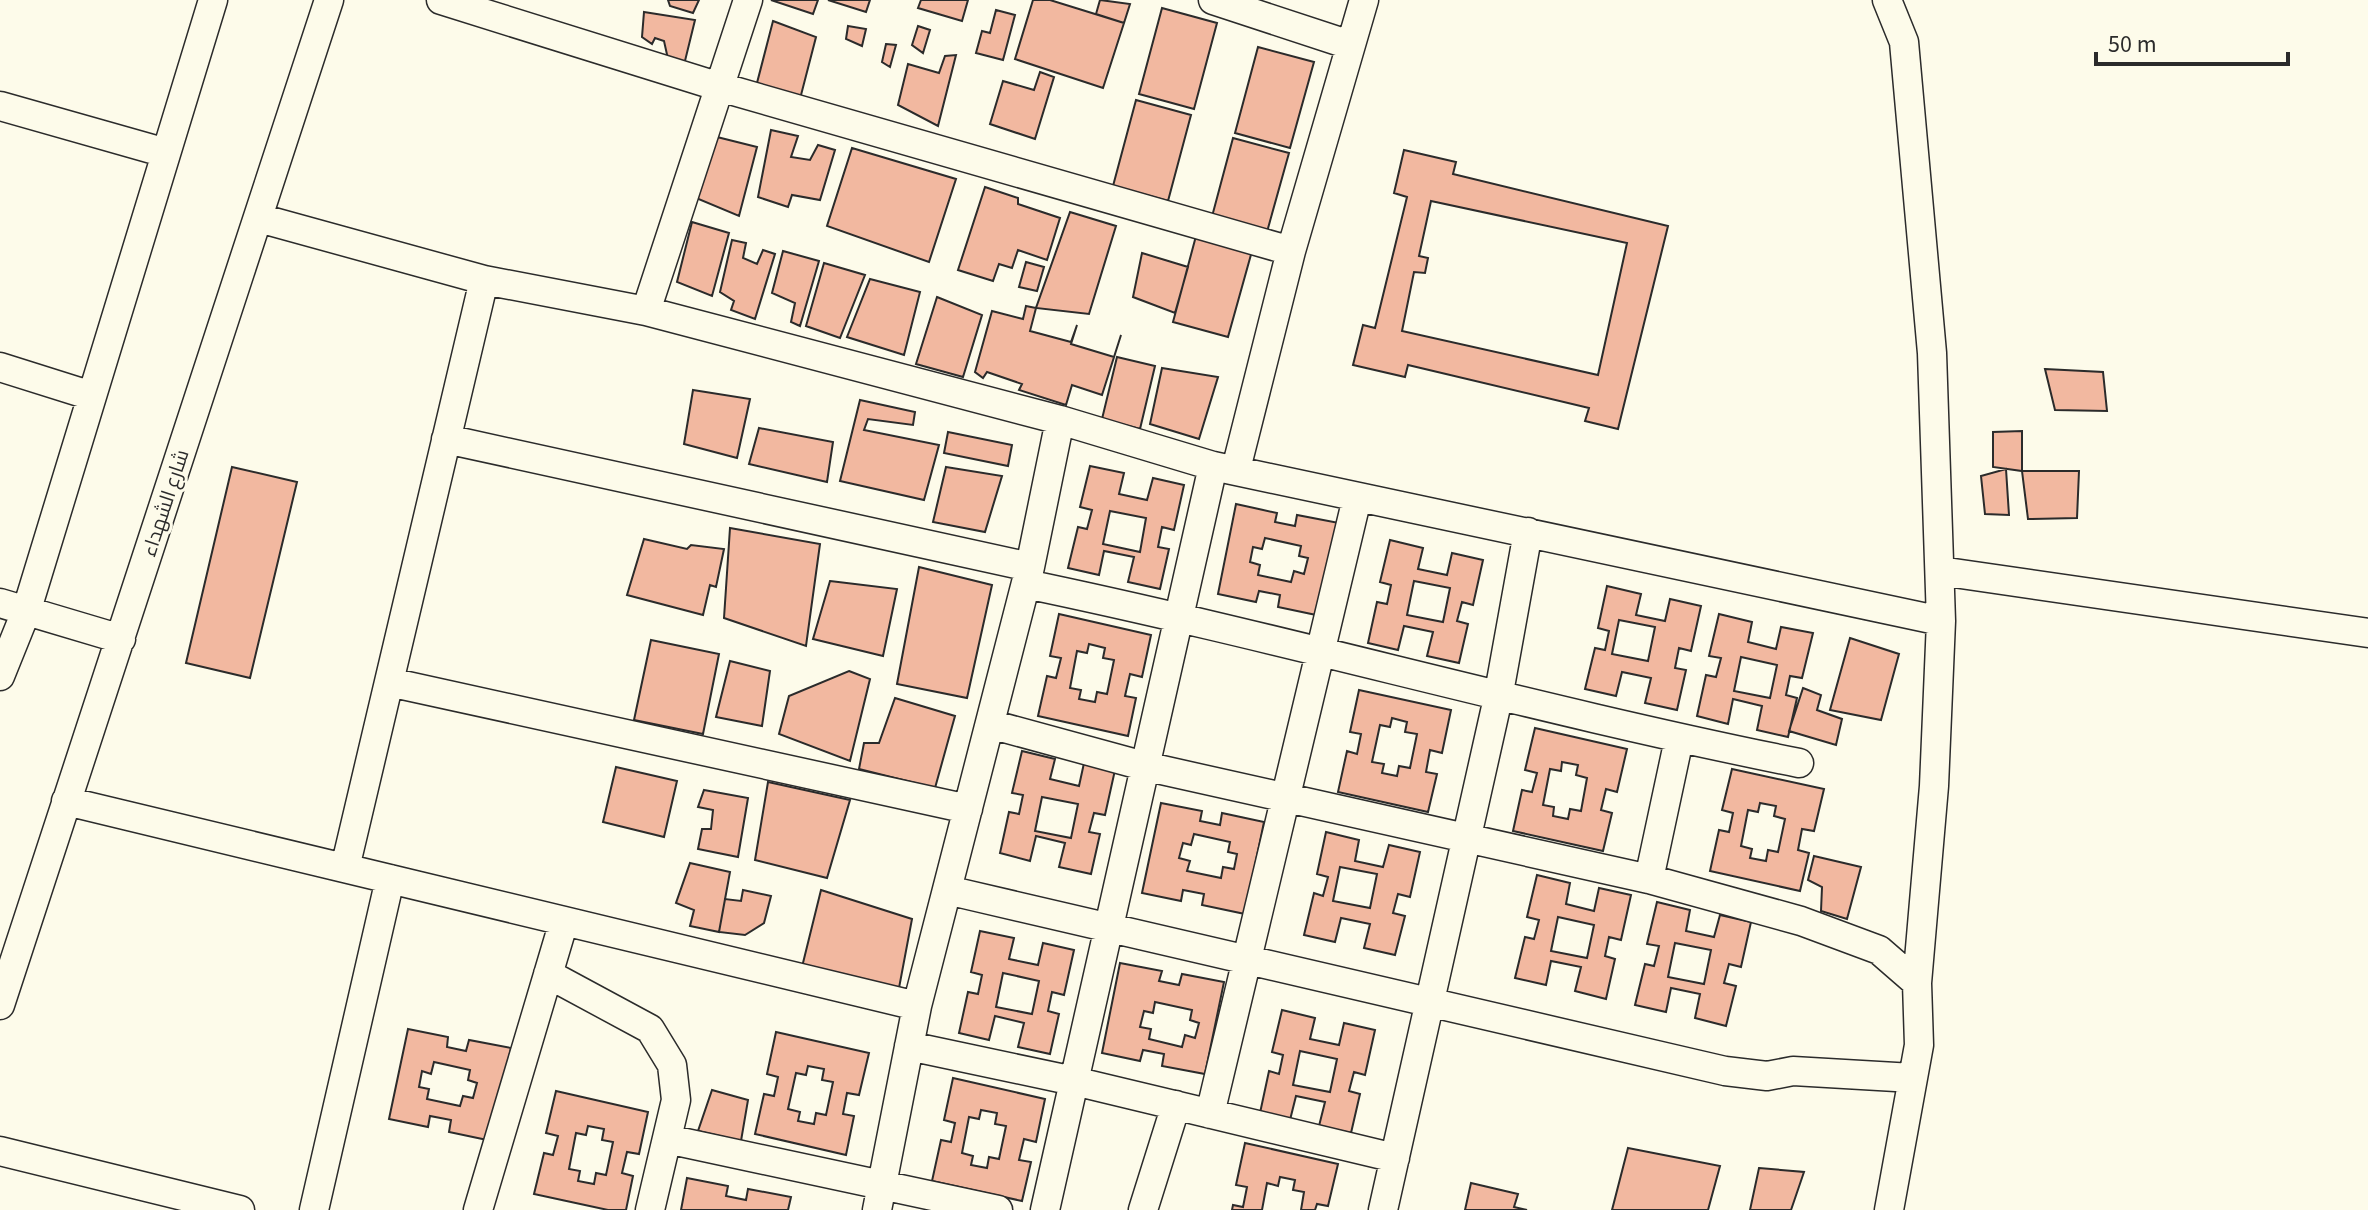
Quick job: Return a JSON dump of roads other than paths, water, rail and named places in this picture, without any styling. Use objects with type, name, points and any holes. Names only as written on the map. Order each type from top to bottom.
[{"type":"street","points":[[0,676],[14,606],[92,396],[213,0]]},
{"type":"street","name":"شارع الشهداء","points":[[0,1005],[329,0]]},
{"type":"street","points":[[441,0],[720,87],[1291,251]]},
{"type":"street","points":[[646,311],[748,0]]},
{"type":"street","points":[[1213,0],[1350,45]]},
{"type":"street","points":[[1045,1210],[1178,616],[1291,251],[1364,0]]},
{"type":"street","points":[[1887,0],[1904,42],[1932,353],[1941,621],[1934,786],[1917,983],[1919,1045],[1889,1210]]},
{"type":"street","points":[[0,106],[166,153]]},
{"type":"street","points":[[259,218],[484,280],[646,311],[1060,420],[1224,468],[1941,621]]},
{"type":"street","points":[[345,868],[484,280]]},
{"type":"street","points":[[0,367],[92,396]]},
{"type":"street","points":[[880,1198],[917,1006],[1028,576],[1060,420]]},
{"type":"street","points":[[446,439],[1028,576],[1498,698],[1799,763]]},
{"type":"street","points":[[1210,1114],[1250,958],[1318,652],[1357,498]]},
{"type":"street","points":[[1383,1210],[1498,698],[1528,532]]},
{"type":"street","points":[[1940,571],[2368,633]]},
{"type":"street","points":[[14,606],[121,639]]},
{"type":"street","points":[[389,682],[968,809]]},
{"type":"street","points":[[990,724],[1144,766],[1649,879],[1842,935],[1879,950],[1917,983]]},
{"type":"street","points":[[1649,879],[1679,739]]},
{"type":"street","points":[[66,801],[917,1006]]},
{"type":"street","points":[[314,1210],[390,879]]},
{"type":"street","points":[[947,890],[1109,925],[1725,1071],[1767,1076],[1793,1071],[1913,1078]]},
{"type":"street","points":[[478,1210],[564,921]]},
{"type":"street","points":[[548,974],[650,1029],[672,1065],[676,1100],[650,1210]]},
{"type":"street","points":[[909,1046],[1074,1081],[1395,1158]]},
{"type":"street","points":[[1143,1210],[1176,1105]]},
{"type":"street","points":[[667,1139],[880,1198],[998,1210]]},
{"type":"street","points":[[0,1151],[222,1208]]}]
